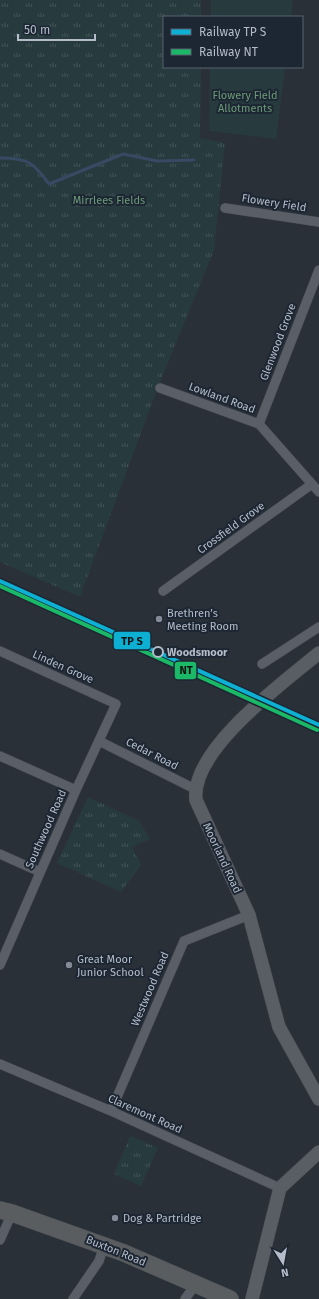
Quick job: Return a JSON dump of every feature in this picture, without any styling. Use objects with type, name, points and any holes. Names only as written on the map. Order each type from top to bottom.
[{"type":"highway","name":"Buxton Road","points":[[6,1211],[104,1246],[230,1299]]},
{"type":"street","name":"Flowery Field","points":[[225,208],[319,222]]},
{"type":"street","name":"Glenwood Grove","points":[[259,424],[319,270]]},
{"type":"street","name":"Lowland Road","points":[[160,388],[259,424],[319,492]]},
{"type":"street","name":"Crossfield Grove","points":[[163,591],[312,484]]},
{"type":"street","points":[[262,664],[319,628]]},
{"type":"street","name":"Linden Grove","points":[[0,651],[116,704]]},
{"type":"street","points":[[195,789],[207,761],[222,738],[283,682],[319,653]]},
{"type":"street","name":"Southwood Road","points":[[1,961],[76,790],[116,704]]},
{"type":"street","name":"Cedar Road","points":[[99,741],[195,789]]},
{"type":"street","points":[[0,756],[76,790]]},
{"type":"street","name":"Moorland Road","points":[[195,789],[196,800],[248,914],[279,1026],[319,1099]]},
{"type":"street","points":[[0,854],[40,872]]},
{"type":"street","name":"Westwood Road","points":[[111,1111],[184,941],[248,914]]},
{"type":"street","name":"Claremont Road","points":[[0,1064],[111,1111],[280,1188]]},
{"type":"street","points":[[252,1299],[280,1188],[319,1152]]},
{"type":"street","points":[[0,1240],[6,1211]]},
{"type":"street","points":[[73,1299],[99,1261],[104,1246]]},
{"type":"street","points":[[185,1299],[196,1284]]},
{"type":"green space","name":"Mirrlees Fields","points":[[0,0],[201,0],[201,16],[163,16],[163,68],[201,68],[200,138],[225,143],[214,250],[158,387],[80,597],[0,562]]},
{"type":"green space","points":[[211,0],[293,0],[291,16],[211,16]]},
{"type":"green space","name":"Flowery Field Allotments","points":[[210,68],[285,68],[276,139],[209,131]]},
{"type":"green space","points":[[88,797],[139,821],[150,839],[132,847],[141,865],[121,892],[57,863]]},
{"type":"green space","points":[[130,1136],[158,1148],[141,1186],[114,1174]]},
{"type":"waterway","points":[[0,158],[24,160],[34,166],[49,184],[123,154],[157,161],[194,160]]},
{"type":"transit line","points":[[0,581],[319,725]]},
{"type":"rail line","name":"NT","points":[[0,586],[317,730]]},
{"type":"place","name":"Brethren’s Meeting Room","points":[[159,619]]},
{"type":"place","name":"Woodsmoor","points":[[158,652]]},
{"type":"place","name":"Great Moor Junior School","points":[[69,965]]},
{"type":"place","name":"Dog & Partridge","points":[[115,1218]]}]
